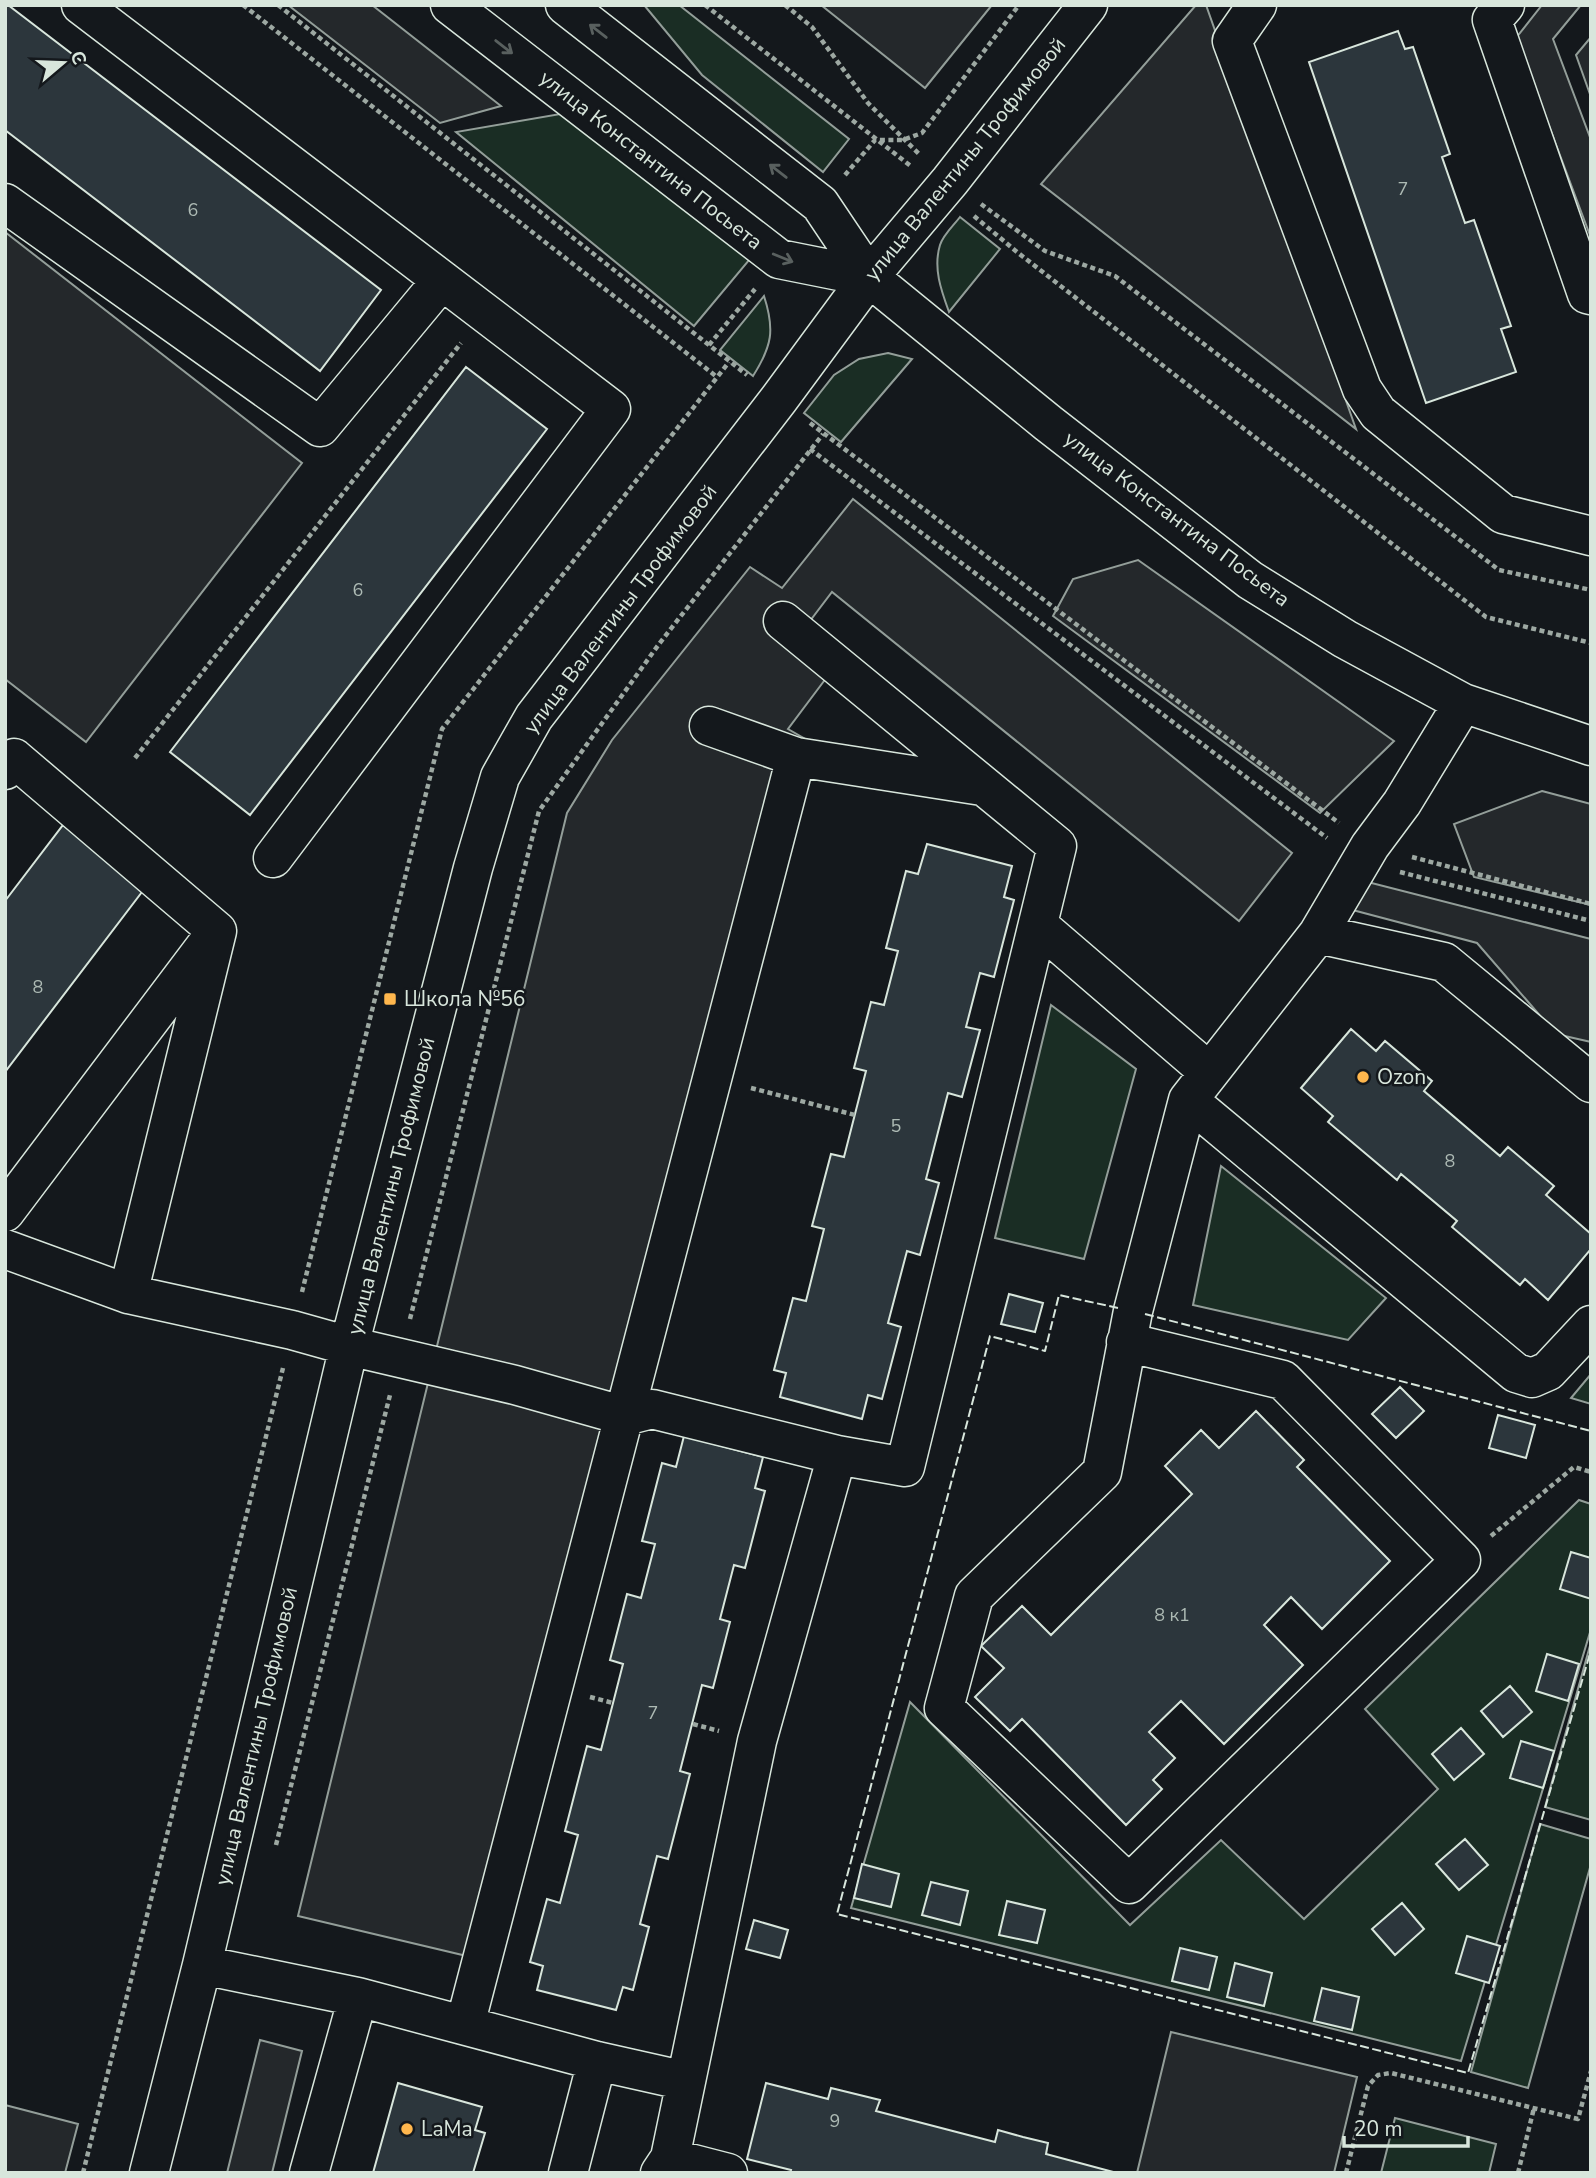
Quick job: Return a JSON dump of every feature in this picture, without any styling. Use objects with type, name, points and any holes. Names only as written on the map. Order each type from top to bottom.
[{"type":"street","points":[[81,5],[611,409],[274,858]]},
{"type":"street","name":"улица Константина Посьета","points":[[450,5],[779,259],[869,277]]},
{"type":"street","name":"улица Константина Посьета","points":[[565,5],[820,204],[869,277],[1048,424],[1250,579],[1345,639],[1463,703],[1591,746]]},
{"type":"street","name":"улица Валентины Трофимовой","points":[[149,2173],[202,1965],[349,1346],[473,868],[500,777],[534,717],[779,399],[869,277],[946,185],[1088,5]]},
{"type":"street","points":[[1257,5],[1233,41],[1362,389],[1378,413],[1503,514],[1591,536]]},
{"type":"street","points":[[1505,5],[1492,20],[1587,294],[1591,295]]},
{"type":"street","points":[[5,203],[320,427],[442,280]]},
{"type":"street","points":[[5,1249],[128,1294],[292,1330],[515,1385],[625,1416],[652,1409],[837,1455],[905,1467],[1056,846],[783,621]]},
{"type":"street","points":[[1126,1342],[1283,1380],[1461,1560],[1129,1884],[943,1708],[974,1596],[1102,1472],[1126,1342],[1198,1086],[1318,934],[1365,854],[1402,803],[1463,703]]},
{"type":"street","points":[[709,726],[796,757],[984,787]]},
{"type":"street","points":[[466,2025],[796,757]]},
{"type":"street","points":[[5,771],[14,758],[217,931]]},
{"type":"street","points":[[1038,925],[1198,1086],[1516,1373],[1532,1378],[1548,1371],[1591,1325]]},
{"type":"street","points":[[128,1294],[217,931]]},
{"type":"street","points":[[5,1212],[217,931]]},
{"type":"street","points":[[1318,934],[1444,962],[1591,1083]]},
{"type":"street","points":[[728,2173],[665,2165],[686,2081],[757,1741],[837,1455]]},
{"type":"street","points":[[202,1965],[358,1997],[597,2061],[686,2081]]},
{"type":"street","points":[[309,2173],[358,1997]]},
{"type":"street","points":[[568,2173],[597,2061]]},
{"type":"path","points":[[243,5],[717,377]]},
{"type":"path","points":[[278,5],[709,345],[1365,854],[1591,904]]},
{"type":"path","points":[[705,5],[875,140],[1045,251],[1115,276],[1499,570],[1591,590]]},
{"type":"path","points":[[785,5],[812,27],[868,103],[946,185],[1017,252],[1486,617],[1591,643]]},
{"type":"path","points":[[820,204],[875,140],[903,140],[922,133],[1019,5]]},
{"type":"path","points":[[709,345],[779,259]]},
{"type":"path","points":[[272,1858],[539,811],[659,644],[823,434]]},
{"type":"path","points":[[810,450],[1365,854],[1591,921]]},
{"type":"path","points":[[713,1077],[855,1115]]},
{"type":"path","points":[[1461,1560],[1574,1467],[1591,1472]]},
{"type":"path","points":[[1346,2173],[1368,2086],[1378,2075],[1391,2073],[1578,2119],[1591,2071]]},
{"type":"path","points":[[1518,2173],[1534,2108]]},
{"type":"green space","points":[[644,5],[679,5],[849,139],[823,172],[702,75]]},
{"type":"green space","points":[[566,113],[750,259],[694,326],[456,132]]},
{"type":"green space","points":[[960,217],[1000,249],[949,312],[937,262],[940,245]]},
{"type":"green space","points":[[764,296],[770,319],[770,338],[753,376],[720,350]]},
{"type":"green space","points":[[888,353],[912,359],[841,442],[804,413],[834,375],[859,359]]},
{"type":"green space","points":[[1051,1005],[1136,1069],[1084,1259],[995,1238]]},
{"type":"green space","points":[[1221,1166],[1386,1298],[1348,1340],[1193,1305]]},
{"type":"green space","points":[[1591,1374],[1591,1404],[1571,1398]]},
{"type":"green space","points":[[1579,1500],[1591,1504],[1591,1629],[1461,2061],[851,1908],[910,1702],[1130,1925],[1221,1840],[1304,1919],[1438,1789],[1365,1709]]},
{"type":"green space","points":[[1591,1642],[1591,1820],[1545,1807]]},
{"type":"green space","points":[[1540,1824],[1591,1839],[1591,1864],[1528,2088],[1471,2072]]},
{"type":"green space","points":[[1395,2118],[1496,2144],[1489,2173],[1381,2173]]},
{"type":"shaded area","points":[[288,5],[372,5],[501,106],[440,123]]},
{"type":"shaded area","points":[[821,5],[992,5],[925,88]]},
{"type":"shaded area","points":[[1196,5],[1206,5],[1356,429],[1041,184]]},
{"type":"shaded area","points":[[1542,5],[1581,5],[1553,39],[1591,140],[1591,238],[1516,38]]},
{"type":"shaded area","points":[[1591,37],[1591,97],[1576,55]]},
{"type":"shaded area","points":[[5,232],[302,463],[86,742],[5,679]]},
{"type":"shaded area","points":[[853,499],[1292,853],[1239,921],[832,592],[794,642],[830,673],[788,729],[814,744],[492,1962],[298,1916],[567,813],[612,740],[750,567],[782,588]]},
{"type":"shaded area","points":[[1138,560],[1394,741],[1320,813],[1053,616],[1073,579]]},
{"type":"shaded area","points":[[1542,791],[1591,804],[1591,905],[1474,877],[1454,824]]},
{"type":"shaded area","points":[[1352,878],[1591,939],[1591,1042],[1556,1034],[1477,943],[1345,908]]},
{"type":"shaded area","points":[[1171,2032],[1357,2077],[1334,2173],[1137,2173]]},
{"type":"shaded area","points":[[260,2040],[302,2051],[272,2173],[227,2173]]},
{"type":"shaded area","points":[[5,2105],[78,2124],[65,2173],[5,2173]]},
{"type":"building","points":[[5,5],[381,290],[320,371],[5,130]]},
{"type":"building","points":[[1398,31],[1405,49],[1413,47],[1450,154],[1442,157],[1465,223],[1474,220],[1511,326],[1501,329],[1516,372],[1426,403],[1309,62]]},
{"type":"building","points":[[466,367],[547,429],[250,815],[170,752]]},
{"type":"building","points":[[63,825],[145,888],[5,1072],[5,901]]},
{"type":"building","points":[[927,844],[1012,866],[1004,897],[1014,900],[994,977],[980,973],[966,1027],[980,1030],[962,1097],[948,1093],[926,1179],[939,1183],[920,1255],[907,1251],[888,1323],[901,1327],[882,1399],[868,1395],[862,1419],[780,1397],[786,1373],[774,1370],[793,1298],[806,1301],[824,1229],[812,1226],[831,1154],[844,1157],[866,1071],[854,1068],[871,1002],[884,1005],[898,951],[886,948],[906,871],[918,874]]},
{"type":"building","points":[[1351,1029],[1376,1051],[1385,1041],[1432,1081],[1424,1091],[1500,1156],[1508,1147],[1554,1186],[1546,1195],[1591,1234],[1591,1249],[1548,1300],[1525,1279],[1520,1285],[1452,1227],[1457,1221],[1401,1174],[1397,1180],[1328,1122],[1333,1116],[1301,1088]]},
{"type":"building","points":[[1009,1294],[1043,1303],[1035,1332],[1001,1324]]},
{"type":"building","points":[[1400,1387],[1424,1411],[1396,1438],[1372,1414]]},
{"type":"building","points":[[1256,1411],[1304,1460],[1297,1467],[1390,1561],[1322,1629],[1291,1597],[1264,1625],[1303,1665],[1224,1744],[1181,1701],[1149,1732],[1175,1758],[1153,1780],[1162,1789],[1126,1825],[1022,1719],[1010,1731],[975,1697],[1004,1668],[981,1646],[1022,1606],[1051,1635],[1192,1494],[1165,1466],[1201,1430],[1219,1448]]},
{"type":"building","points":[[1498,1415],[1535,1425],[1526,1458],[1489,1448]]},
{"type":"building","points":[[684,1436],[763,1457],[755,1488],[765,1491],[745,1568],[734,1565],[720,1619],[730,1622],[713,1688],[702,1685],[680,1771],[690,1774],[668,1859],[657,1856],[640,1924],[649,1927],[633,1990],[623,1987],[616,2010],[537,1990],[543,1966],[530,1962],[547,1899],[560,1903],[578,1835],[565,1831],[587,1746],[601,1750],[623,1664],[610,1660],[627,1594],[641,1598],[655,1544],[642,1541],[662,1463],[676,1467]]},
{"type":"building","points":[[1571,1552],[1591,1558],[1591,1599],[1560,1589]]},
{"type":"building","points":[[1547,1654],[1579,1664],[1568,1701],[1536,1691]]},
{"type":"building","points":[[1510,1686],[1532,1712],[1503,1737],[1481,1711]]},
{"type":"building","points":[[1461,1728],[1484,1754],[1454,1780],[1432,1754]]},
{"type":"building","points":[[1521,1741],[1554,1751],[1543,1788],[1510,1778]]},
{"type":"building","points":[[1465,1839],[1488,1865],[1459,1890],[1436,1864]]},
{"type":"building","points":[[862,1864],[899,1874],[891,1907],[854,1898]]},
{"type":"building","points":[[931,1882],[968,1891],[960,1925],[922,1915]]},
{"type":"building","points":[[1007,1901],[1045,1910],[1037,1943],[999,1935]]},
{"type":"building","points":[[1402,1903],[1424,1929],[1395,1955],[1372,1929]]},
{"type":"building","points":[[754,1920],[788,1930],[780,1958],[746,1949]]},
{"type":"building","points":[[1467,1936],[1500,1946],[1489,1983],[1456,1973]]},
{"type":"building","points":[[1180,1948],[1217,1957],[1209,1990],[1172,1981]]},
{"type":"building","points":[[1235,1963],[1272,1973],[1264,2006],[1227,1997]]},
{"type":"building","points":[[1322,1988],[1359,1997],[1352,2030],[1314,2021]]},
{"type":"building","points":[[398,2083],[482,2107],[475,2130],[485,2133],[473,2173],[373,2173]]},
{"type":"building","points":[[766,2083],[828,2099],[831,2088],[880,2100],[876,2111],[995,2142],[998,2130],[1048,2143],[1046,2154],[1117,2173],[790,2173],[791,2170],[747,2159]]},
{"type":"fence","points":[[1118,1308],[1059,1295],[1045,1351],[990,1336],[837,1914],[1468,2073],[1591,1650]]},
{"type":"fence","points":[[1145,1314],[1591,1431]]},
{"type":"fence","points":[[5,1628],[5,1634]]},
{"type":"place","name":"Школа №56","points":[[390,999]]},
{"type":"place","name":"Ozon","points":[[1363,1077]]},
{"type":"place","name":"LaMa","points":[[407,2129]]}]
